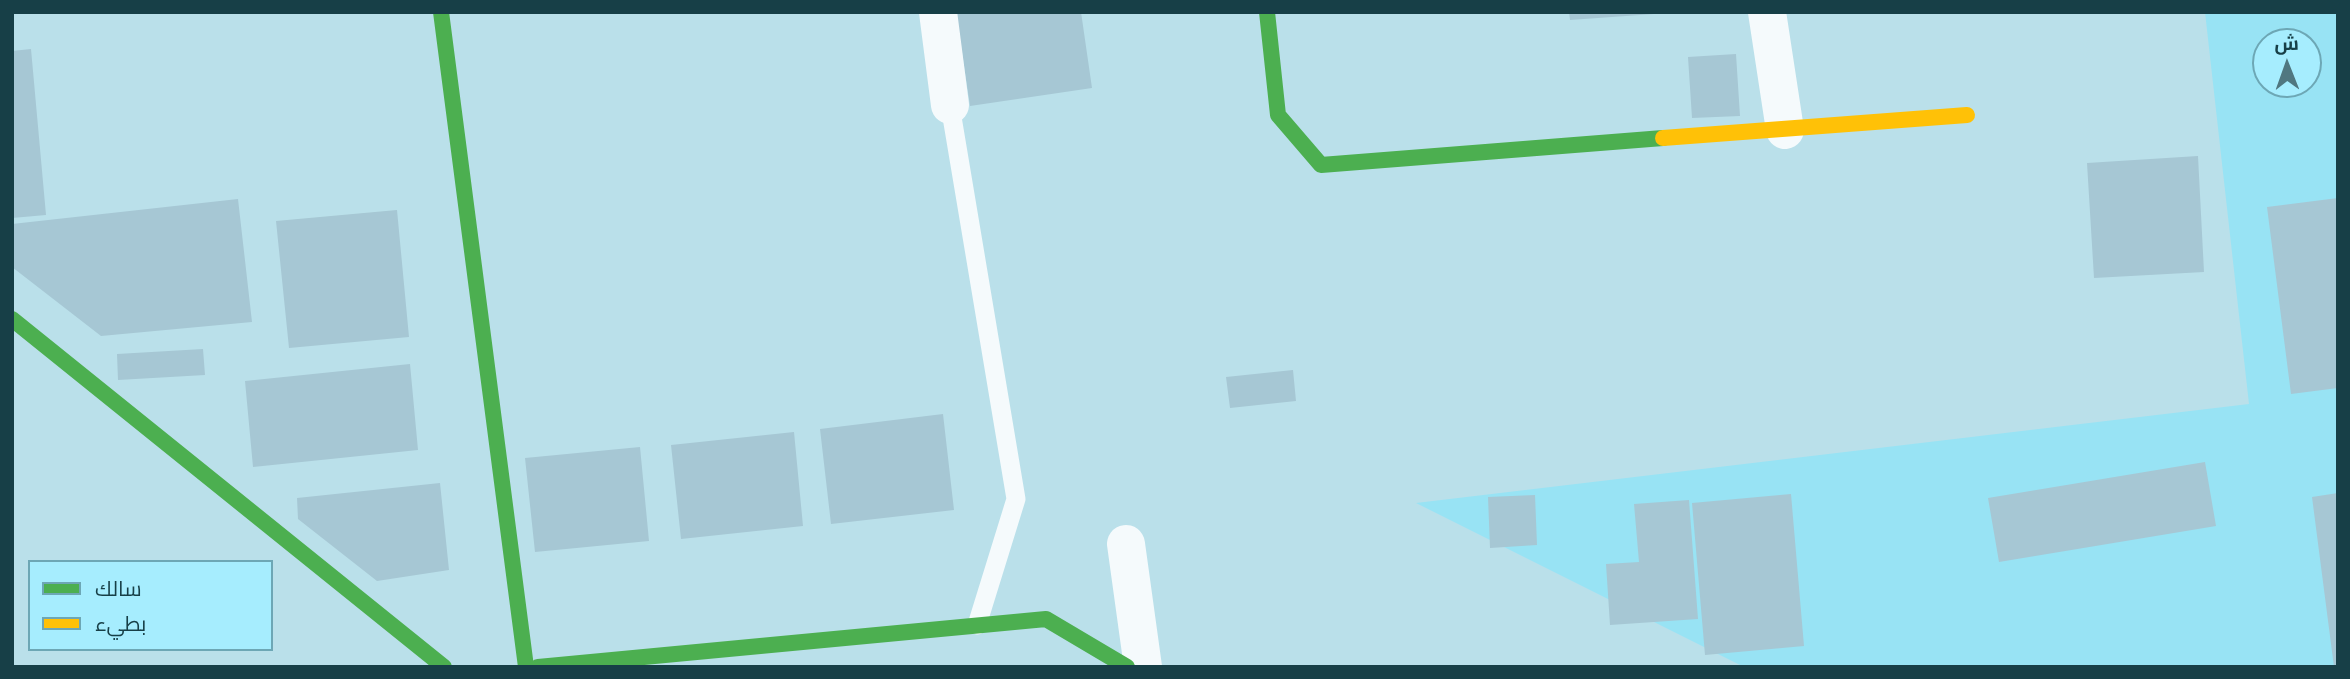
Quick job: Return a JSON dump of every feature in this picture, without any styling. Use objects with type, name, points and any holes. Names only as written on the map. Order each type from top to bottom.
[{"type":"street","points":[[441,12],[526,667]]},
{"type":"street","points":[[938,12],[950,105]]},
{"type":"street","points":[[1267,12],[1278,115],[1321,165],[1967,116]]},
{"type":"street","points":[[1767,12],[1785,130]]},
{"type":"street","points":[[12,319],[27,343],[444,667]]},
{"type":"street","points":[[1126,544],[1143,667]]},
{"type":"street","points":[[538,667],[1046,619],[1127,667]]},
{"type":"lane","points":[[950,105],[1016,499],[976,625]]},
{"type":"shaded area","points":[[2205,12],[2338,12],[2338,667],[1744,667],[1416,503],[2249,404]]},
{"type":"building","points":[[956,12],[1081,12],[1092,88],[970,106]]},
{"type":"building","points":[[1569,12],[1654,12],[1654,14],[1570,20]]},
{"type":"building","points":[[31,49],[46,215],[12,218],[12,51]]},
{"type":"building","points":[[1736,54],[1740,116],[1692,118],[1688,57]]},
{"type":"building","points":[[2198,156],[2204,272],[2094,278],[2087,163]]},
{"type":"building","points":[[2338,198],[2338,388],[2291,394],[2267,207]]},
{"type":"building","points":[[238,199],[252,322],[101,336],[12,267],[12,224]]},
{"type":"building","points":[[397,210],[409,337],[289,348],[276,221]]},
{"type":"building","points":[[203,349],[205,375],[118,380],[117,354]]},
{"type":"building","points":[[410,364],[418,450],[253,467],[245,381]]},
{"type":"building","points":[[1293,370],[1296,401],[1230,408],[1226,377]]},
{"type":"building","points":[[943,414],[954,510],[831,524],[820,429]]},
{"type":"building","points":[[794,432],[803,526],[681,539],[671,445]]},
{"type":"building","points":[[640,447],[649,541],[535,552],[525,458]]},
{"type":"building","points":[[2205,462],[2216,526],[1999,562],[1988,498]]},
{"type":"building","points":[[440,483],[449,570],[377,581],[298,519],[297,498]]},
{"type":"building","points":[[2338,493],[2338,667],[2334,667],[2312,497]]},
{"type":"building","points":[[1791,494],[1804,646],[1705,655],[1692,503]]},
{"type":"building","points":[[1535,495],[1537,545],[1490,548],[1488,497]]},
{"type":"building","points":[[1689,500],[1698,619],[1610,625],[1606,564],[1639,562],[1634,504]]},
{"type":"traffic: fast","points":[[441,12],[526,667]]},
{"type":"traffic: fast","points":[[1267,12],[1278,115],[1321,165],[1663,138]]},
{"type":"traffic: fast","points":[[12,319],[444,667]]},
{"type":"traffic: fast","points":[[538,667],[1046,619],[1127,667]]},
{"type":"traffic: slow","points":[[1663,138],[1967,115]]}]
